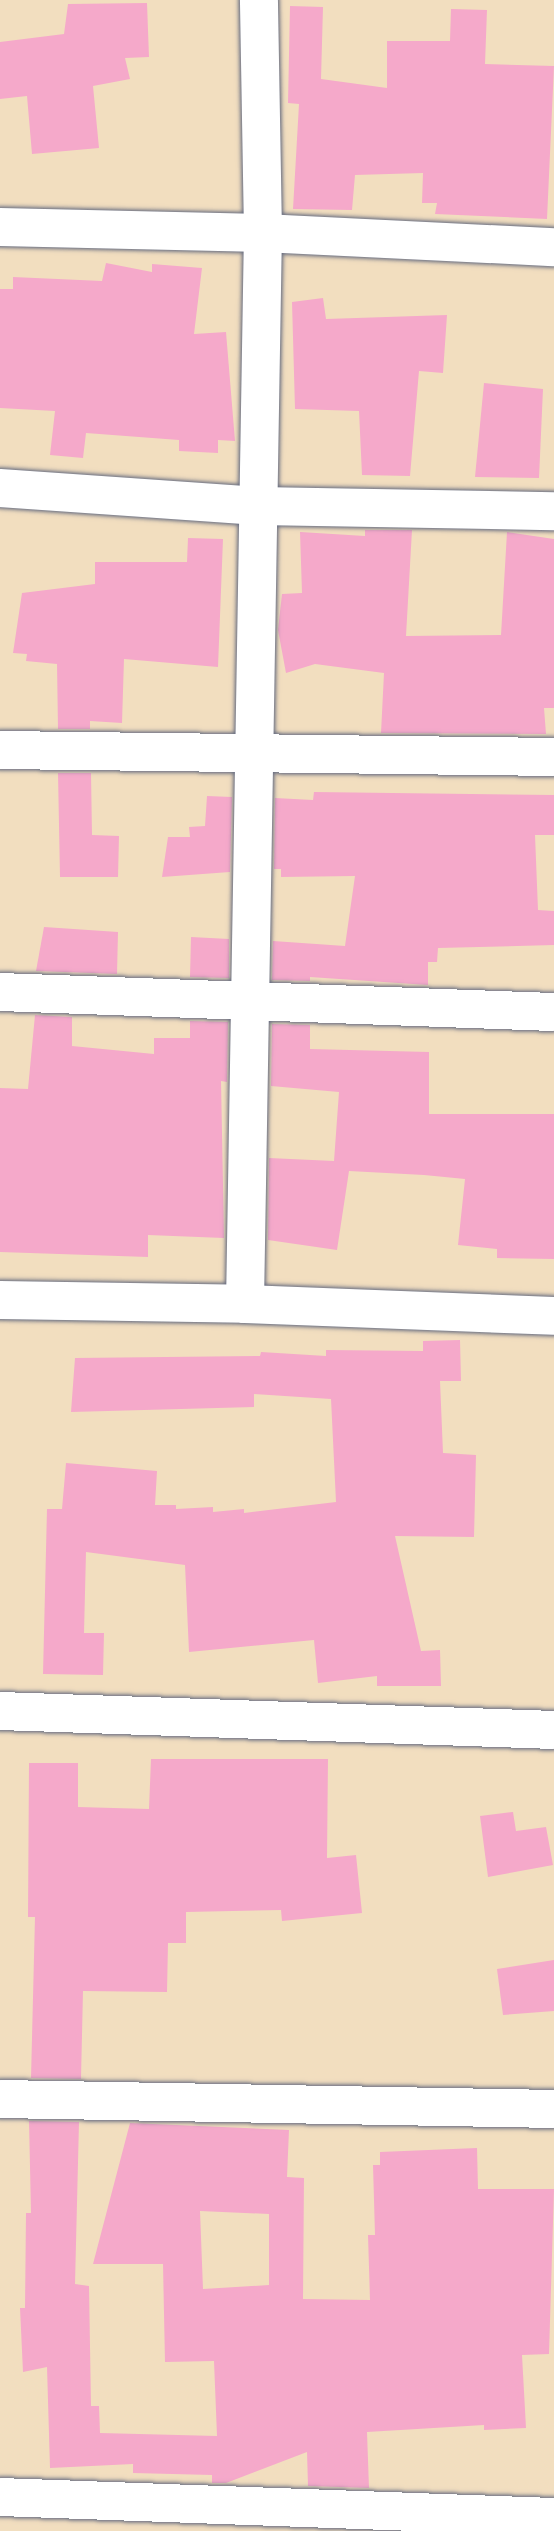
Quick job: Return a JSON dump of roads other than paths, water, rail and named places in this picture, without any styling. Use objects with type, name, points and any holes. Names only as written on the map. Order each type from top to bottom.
[{"type":"street","points":[[245,1304],[248,999],[263,233],[259,0]]},
{"type":"street","points":[[0,227],[263,233],[554,247]]},
{"type":"street","points":[[0,488],[258,506],[554,511]]},
{"type":"street","points":[[0,750],[253,756],[554,757]]},
{"type":"street","points":[[0,992],[554,1012]]},
{"type":"street","points":[[0,1300],[245,1304],[554,1316]]},
{"type":"street","points":[[0,1711],[554,1730]]},
{"type":"street","points":[[0,2099],[554,2109]]},
{"type":"street","points":[[0,2497],[554,2517]]}]
